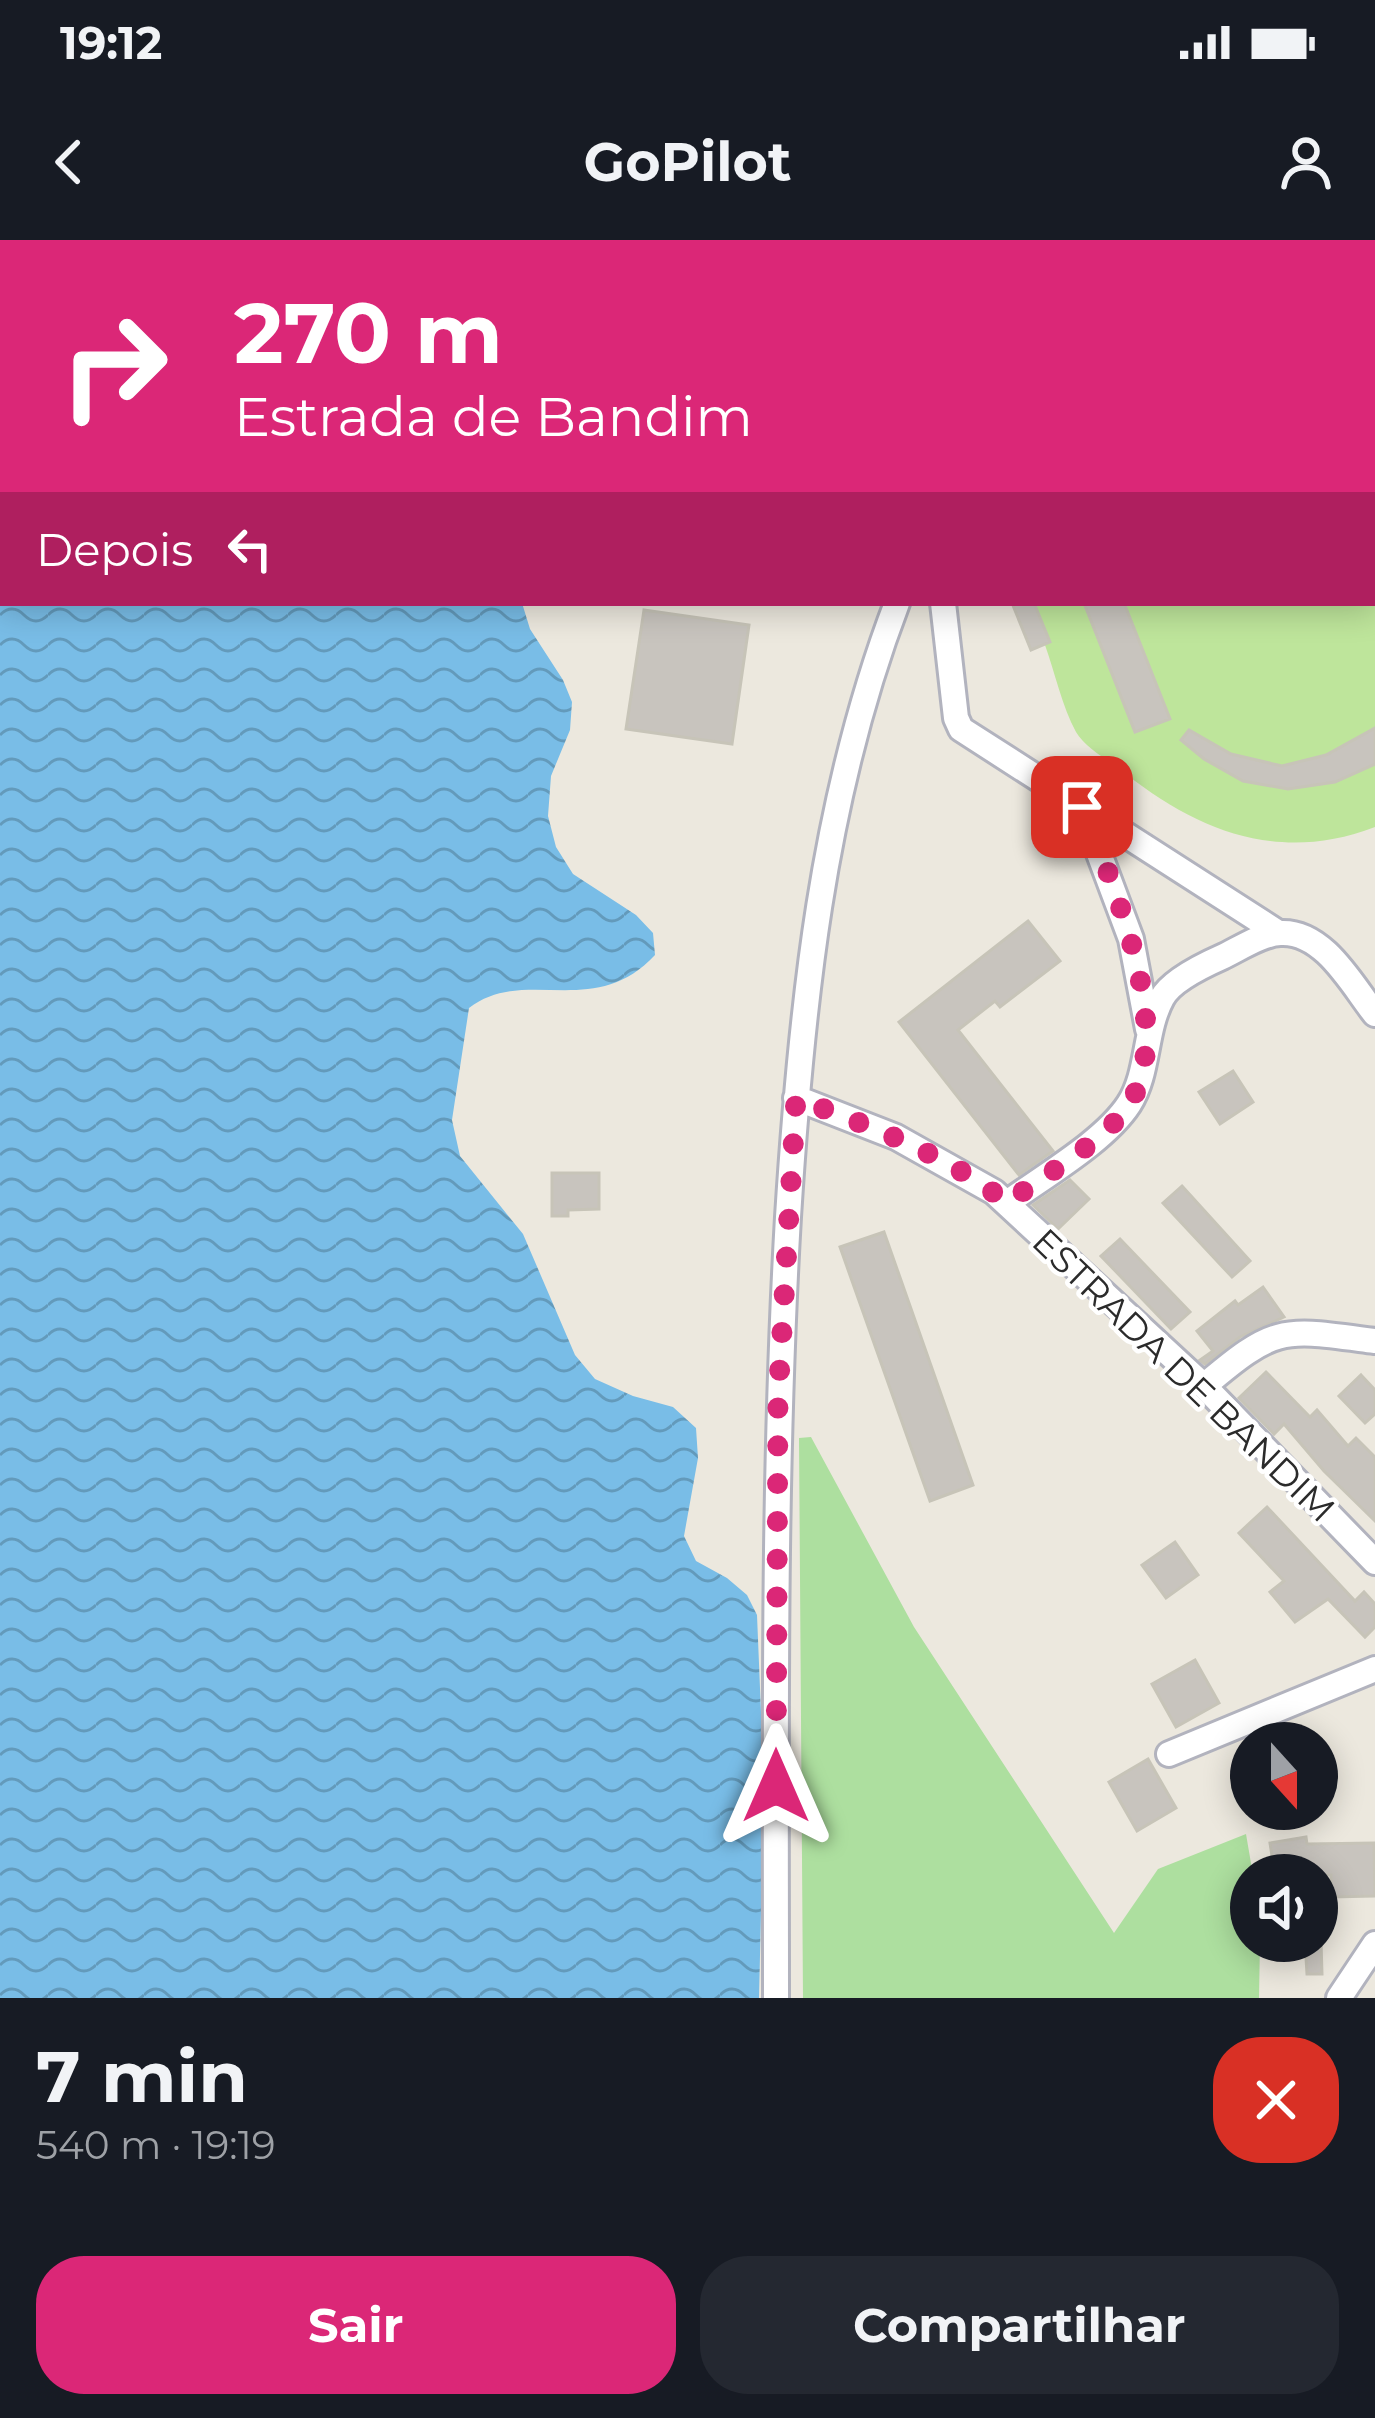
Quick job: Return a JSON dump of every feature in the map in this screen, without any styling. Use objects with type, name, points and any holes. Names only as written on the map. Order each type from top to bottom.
[{"type":"street","points":[[776,1998],[778,1398],[796,1098],[828,846],[852,742],[896,606]]},
{"type":"street","points":[[943,606],[956,718],[962,729],[1277,932],[1302,934],[1325,952],[1375,1014]]},
{"type":"street","points":[[1082,807],[1131,939],[1148,1028]]},
{"type":"street","points":[[1007,1203],[1110,1126],[1130,1102],[1148,1028],[1165,992],[1215,960],[1277,932]]},
{"type":"street","name":"ESTRADA DE BANDIM","points":[[796,1098],[896,1137],[976,1179],[1007,1203],[1204,1386],[1375,1562]]},
{"type":"street","points":[[1204,1386],[1252,1345],[1276,1336],[1309,1332],[1375,1341]]},
{"type":"street","points":[[1169,1754],[1375,1669]]},
{"type":"street","points":[[1339,1998],[1375,1944]]},
{"type":"green space","points":[[1035,606],[1375,606],[1375,827],[1307,842],[1275,842],[1243,836],[1183,812],[1080,738],[1045,645],[1050,642]]},
{"type":"green space","points":[[811,1437],[914,1627],[1114,1933],[1158,1869],[1246,1834],[1249,1854],[1230,1854],[1230,1962],[1260,1962],[1259,1998],[803,1998],[799,1438]]},
{"type":"water","points":[[0,606],[523,606],[530,629],[572,702],[570,730],[551,776],[548,816],[556,847],[573,874],[636,915],[653,933],[655,955],[632,974],[608,985],[513,991],[469,1008],[452,1120],[460,1156],[523,1234],[575,1355],[595,1379],[673,1407],[696,1428],[698,1458],[684,1536],[696,1561],[747,1595],[757,1615],[764,1785],[759,1998],[0,1998]]},
{"type":"building","points":[[1013,606],[1035,606],[1050,642],[1031,650]]},
{"type":"building","points":[[1085,606],[1125,606],[1170,719],[1135,732]]},
{"type":"building","points":[[644,610],[749,625],[732,744],[626,729]]},
{"type":"building","points":[[1375,728],[1375,764],[1335,782],[1288,789],[1243,781],[1181,740],[1189,730],[1231,754],[1282,766],[1326,755]]},
{"type":"building","points":[[1028,921],[1060,961],[1000,1007],[995,1001],[958,1030],[1053,1151],[1019,1175],[899,1022]]},
{"type":"building","points":[[1233,1071],[1253,1102],[1220,1124],[1199,1092]]},
{"type":"building","points":[[552,1173],[599,1173],[599,1209],[552,1216]]},
{"type":"building","points":[[1070,1180],[1089,1199],[1058,1229],[1033,1205]]},
{"type":"building","points":[[1182,1186],[1250,1261],[1232,1277],[1163,1203]]},
{"type":"building","points":[[884,1232],[973,1485],[930,1501],[840,1247]]},
{"type":"building","points":[[1120,1239],[1190,1312],[1171,1329],[1101,1256]]},
{"type":"building","points":[[1263,1287],[1284,1317],[1240,1337],[1205,1364],[1200,1360],[1213,1351],[1197,1331],[1235,1301],[1238,1305]]},
{"type":"building","points":[[1266,1372],[1310,1417],[1317,1410],[1348,1446],[1356,1438],[1375,1457],[1375,1521],[1284,1424],[1274,1434],[1239,1398]]},
{"type":"building","points":[[1361,1375],[1375,1390],[1375,1414],[1365,1423],[1339,1396]]},
{"type":"building","points":[[1267,1507],[1355,1601],[1364,1592],[1375,1604],[1375,1627],[1365,1637],[1328,1599],[1295,1622],[1270,1592],[1284,1581],[1239,1533]]},
{"type":"building","points":[[1175,1542],[1198,1575],[1166,1598],[1142,1565]]},
{"type":"building","points":[[1195,1660],[1219,1703],[1176,1727],[1152,1684]]},
{"type":"building","points":[[1148,1759],[1176,1808],[1137,1831],[1109,1782]]},
{"type":"building","points":[[1306,1837],[1307,1844],[1374,1843],[1375,1896],[1338,1897],[1338,1854],[1272,1854],[1270,1843]]},
{"type":"building","points":[[1306,1962],[1322,1962],[1322,1974],[1307,1974]]},
{"type":"route","points":[[776,1786],[778,1398],[796,1098],[896,1137],[976,1179],[1007,1203],[1110,1126],[1130,1102],[1139,1079],[1148,1028],[1131,939],[1082,807]]}]
